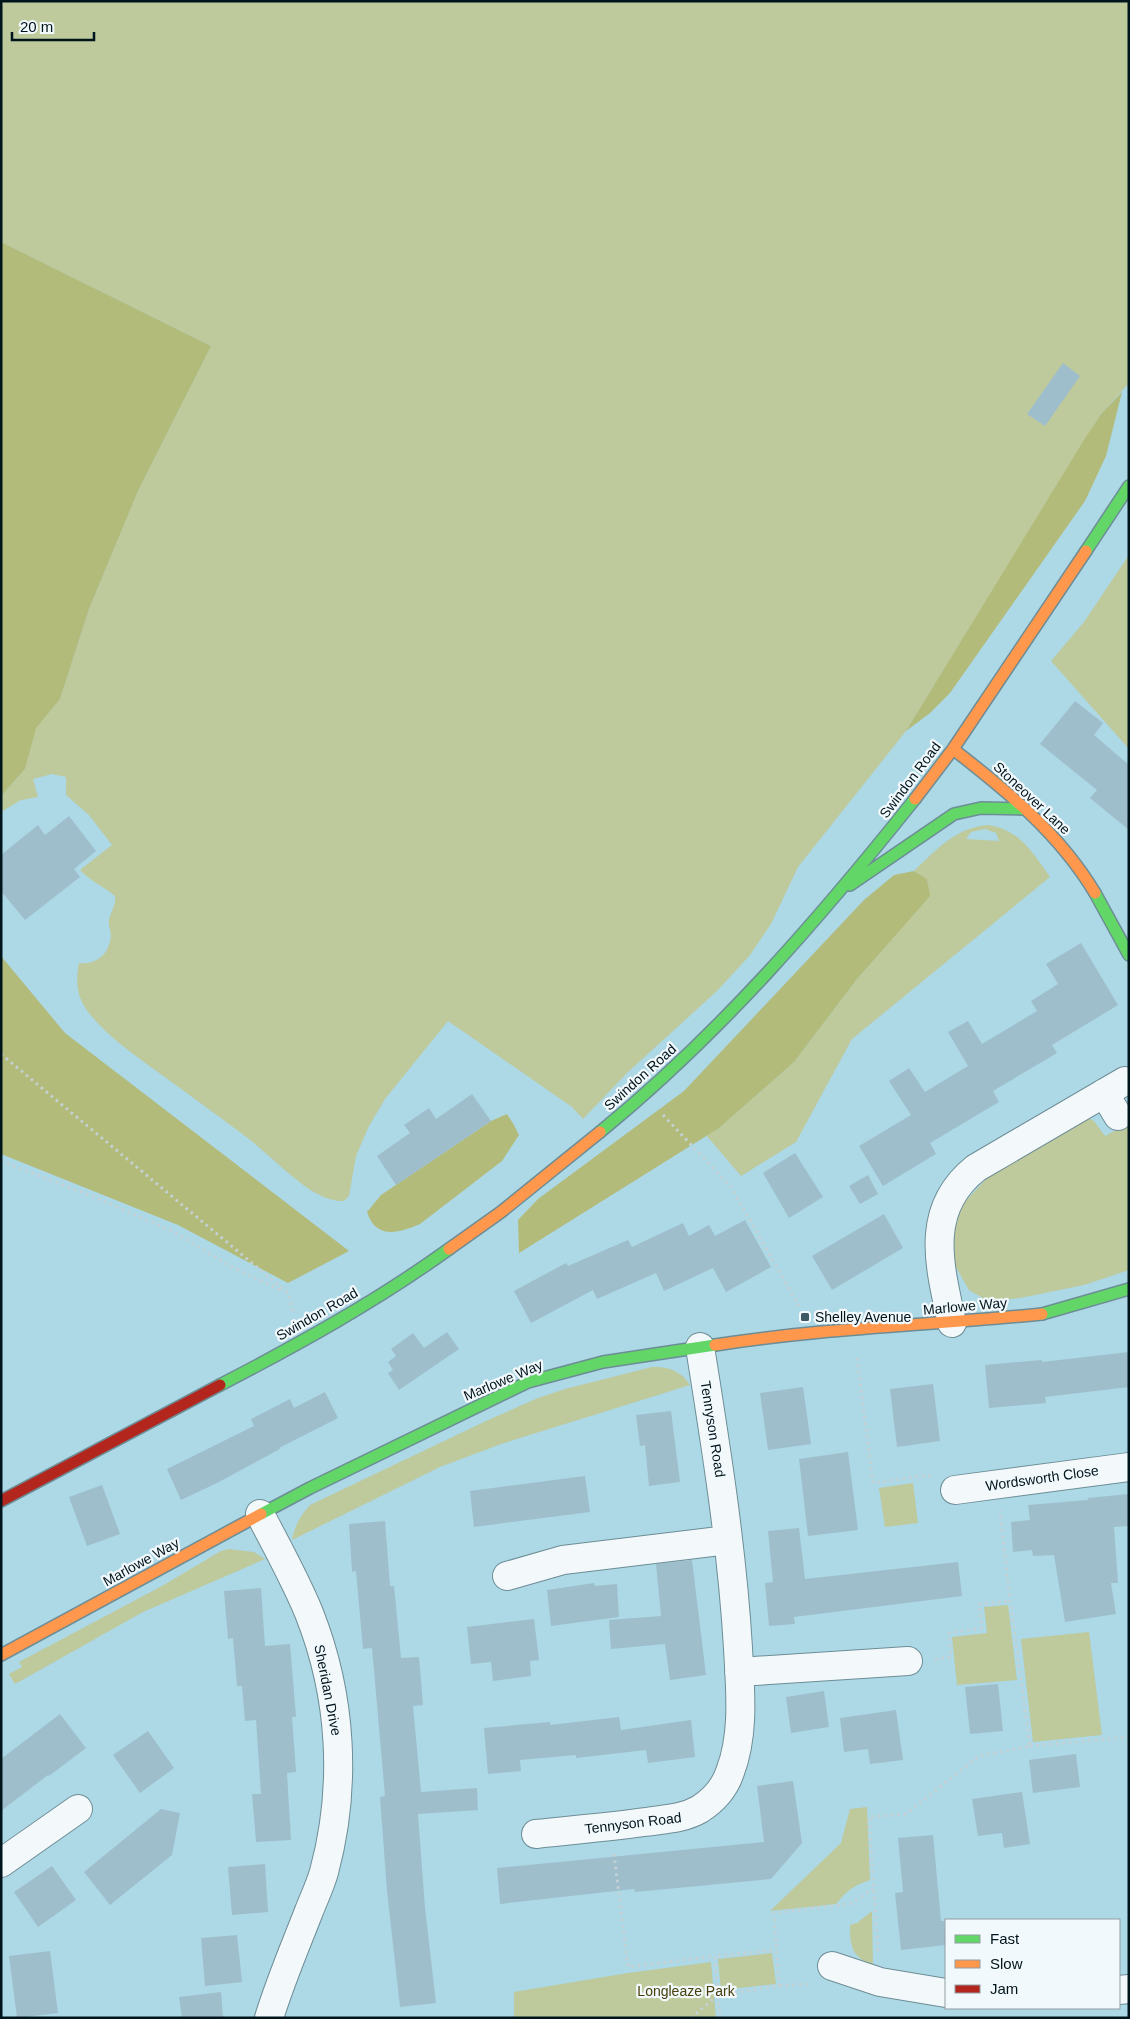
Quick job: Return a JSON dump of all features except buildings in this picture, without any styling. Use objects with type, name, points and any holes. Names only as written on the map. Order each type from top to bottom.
[{"type":"street","name":"Swindon Road","points":[[1,1500],[281,1353],[403,1282],[501,1212],[644,1096],[736,1008],[811,926],[909,808],[953,749],[1129,486]]},
{"type":"street","name":"Stoneover Lane","points":[[953,749],[1025,809],[1067,852],[1103,906],[1129,955]]},
{"type":"street","points":[[839,892],[949,817],[960,812],[978,809],[1025,809]]},
{"type":"street","points":[[952,1324],[939,1263],[940,1230],[944,1214],[959,1183],[976,1168],[1116,1097]]},
{"type":"street","name":"Marlowe Way","points":[[1,1655],[260,1514],[390,1447],[528,1382],[603,1362],[773,1336],[952,1324],[1044,1314],[1129,1289]]},
{"type":"street","name":"Tennyson Road","points":[[536,1834],[610,1827],[687,1816],[714,1798],[725,1784],[736,1750],[740,1717],[740,1672],[733,1578],[715,1430],[700,1347]]},
{"type":"street","name":"Wordsworth Close","points":[[955,1490],[1129,1467]]},
{"type":"street","name":"Sheridan Drive","points":[[260,1514],[294,1580],[309,1613],[321,1648],[338,1732],[339,1780],[334,1828],[323,1874],[269,2018]]},
{"type":"street","points":[[507,1576],[563,1560],[728,1540]]},
{"type":"street","points":[[740,1672],[908,1661]]},
{"type":"street","points":[[1,1863],[78,1809]]},
{"type":"street","points":[[832,1966],[880,1982],[945,1993]]},
{"type":"path","points":[[1,1054],[288,1293],[232,1267],[174,1232],[94,1197],[1,1161]]},
{"type":"path","points":[[644,1096],[731,1187],[814,1333]]},
{"type":"path","points":[[853,1330],[873,1483],[928,1475]]},
{"type":"path","points":[[997,1484],[1010,1601],[1030,1746]]},
{"type":"path","points":[[908,1661],[951,1657],[949,1633],[982,1628],[979,1604],[1010,1601]]},
{"type":"path","points":[[880,1982],[869,1817],[906,1814],[979,1756],[1030,1746],[1129,1737]]},
{"type":"path","points":[[610,1827],[628,1967],[776,1950]]},
{"type":"path","points":[[691,2018],[718,1995],[779,1986],[774,1914],[850,1904],[873,1889]]},
{"type":"path","points":[[715,1956],[720,2018]]},
{"type":"green space","points":[[1,1],[1129,1],[1129,383],[1102,413],[906,731],[798,867],[771,924],[750,955],[718,990],[627,1073],[583,1119],[572,1107],[448,1021],[385,1099],[369,1126],[356,1156],[349,1196],[344,1201],[329,1199],[306,1187],[249,1140],[129,1051],[96,1021],[82,1002],[77,983],[79,963],[97,960],[108,948],[111,936],[109,920],[115,896],[80,870],[112,845],[89,815],[66,795],[66,777],[52,774],[33,779],[38,797],[21,800],[1,812],[1,796],[25,769],[35,728],[60,699],[89,609],[138,491],[211,346],[1,242]]},
{"type":"green space","points":[[1,242],[211,346],[138,491],[89,609],[60,699],[36,728],[25,769],[1,796]]},
{"type":"green space","points":[[1122,392],[1106,456],[1085,501],[950,693],[930,713],[906,731],[1084,440],[1102,413]]},
{"type":"green space","points":[[1129,555],[1129,749],[1051,661],[1084,622]]},
{"type":"green space","points":[[989,825],[1010,832],[1018,837],[1050,877],[852,1039],[796,1142],[741,1176],[706,1135],[719,1128],[794,1062],[857,979],[929,896],[927,879],[914,871],[947,841],[966,830]],"holes":[[[985,829],[996,833],[999,841],[966,839],[971,832]]]},
{"type":"green space","points":[[914,871],[927,879],[930,896],[857,979],[794,1062],[719,1128],[519,1253],[518,1220],[538,1199],[684,1091],[864,900],[894,875]]},
{"type":"green space","points":[[1,956],[65,1033],[349,1251],[288,1283],[178,1225],[1,1154]]},
{"type":"green space","points":[[507,1114],[519,1135],[502,1161],[420,1224],[404,1230],[389,1232],[376,1227],[371,1221],[367,1212],[381,1195],[491,1121]]},
{"type":"green space","points":[[1088,1118],[1094,1121],[1105,1136],[1129,1123],[1129,1270],[1084,1285],[1020,1298],[988,1301],[969,1290],[953,1262],[953,1231],[963,1204],[987,1178]]},
{"type":"green space","points":[[652,1367],[674,1370],[683,1376],[690,1385],[501,1444],[440,1467],[292,1540],[298,1521],[310,1505],[538,1398],[565,1389]]},
{"type":"green space","points":[[913,1483],[918,1523],[885,1527],[879,1488]]},
{"type":"green space","points":[[229,1549],[254,1552],[265,1559],[143,1612],[15,1684],[9,1674],[22,1667],[19,1662],[162,1586],[221,1551]]},
{"type":"green space","points":[[1008,1605],[1017,1680],[957,1685],[952,1637],[987,1633],[984,1607]]},
{"type":"green space","points":[[1089,1632],[1102,1735],[1033,1742],[1021,1639]]},
{"type":"green space","points":[[867,1807],[870,1880],[851,1889],[836,1904],[770,1911],[841,1843],[850,1809]]},
{"type":"green space","points":[[872,1911],[873,1965],[856,1955],[850,1933],[850,1925],[857,1923]]},
{"type":"green space","points":[[772,1953],[776,1984],[721,1990],[718,1959]]},
{"type":"green space","name":"Longleaze Park","points":[[711,1962],[716,2018],[514,2018],[514,1992],[628,1973]]},
{"type":"traffic: fast","points":[[1086,551],[1129,486]]},
{"type":"traffic: fast","points":[[600,1132],[644,1095],[727,1016],[805,932],[915,799]]},
{"type":"traffic: fast","points":[[850,885],[954,814],[981,808],[1025,809]]},
{"type":"traffic: fast","points":[[1095,893],[1129,955]]},
{"type":"traffic: fast","points":[[220,1385],[337,1321],[449,1249]]},
{"type":"traffic: fast","points":[[1042,1314],[1129,1289]]},
{"type":"traffic: fast","points":[[261,1514],[310,1488],[528,1382],[603,1362],[715,1345]]},
{"type":"traffic: slow","points":[[915,799],[953,749],[1086,551]]},
{"type":"traffic: slow","points":[[953,749],[1031,814],[1065,851],[1095,893]]},
{"type":"traffic: slow","points":[[449,1249],[501,1212],[600,1132]]},
{"type":"traffic: slow","points":[[715,1345],[837,1331],[1042,1314]]},
{"type":"traffic: slow","points":[[1,1655],[261,1514]]},
{"type":"traffic: jam","points":[[1,1501],[220,1385]]},
{"type":"place","name":"Shelley Avenue","points":[[805,1317]]}]
